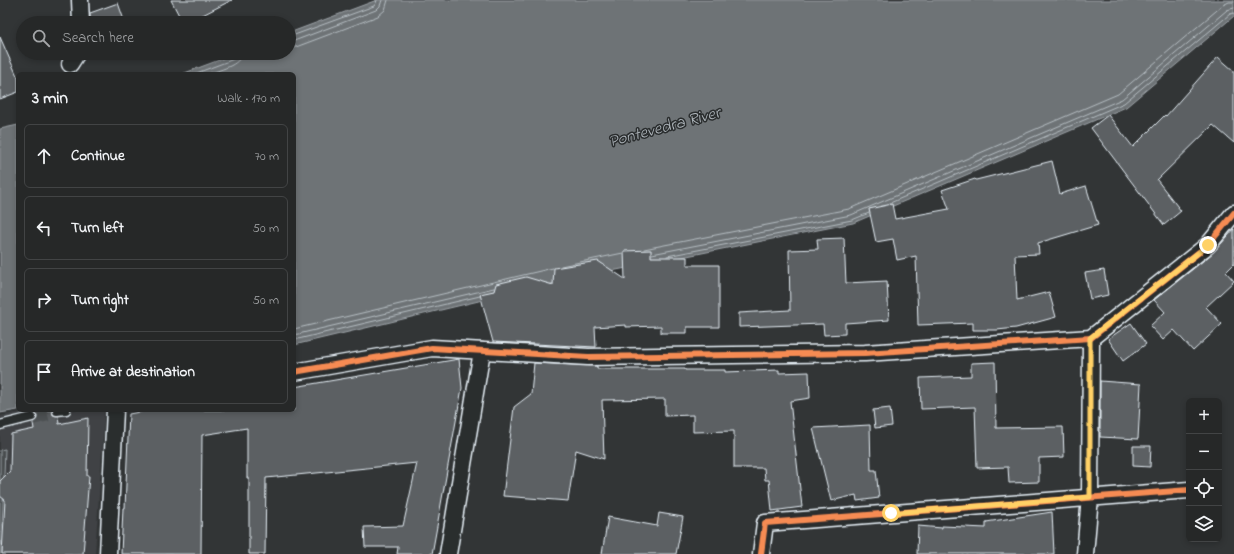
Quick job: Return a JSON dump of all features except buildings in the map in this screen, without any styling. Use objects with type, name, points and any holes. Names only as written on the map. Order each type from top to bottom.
[{"type":"street","points":[[80,0],[81,16]]},
{"type":"street","points":[[296,372],[432,348],[588,357],[865,353],[1090,338],[1208,245],[1234,213]]},
{"type":"street","points":[[1085,554],[1090,497],[1090,338]]},
{"type":"street","points":[[448,554],[482,351]]},
{"type":"street","points":[[108,554],[115,412]]},
{"type":"street","points":[[761,554],[765,523],[1186,490]]},
{"type":"lane","points":[[0,425],[32,417]]},
{"type":"shaded area","points":[[21,412],[105,412],[95,554],[0,554],[0,416]]},
{"type":"shaded area","points":[[5,449],[1,554],[0,554],[0,450]]},
{"type":"water","name":"Pontevedra River","points":[[377,0],[1234,0],[1234,16],[1126,107],[853,223],[571,279],[296,345],[296,72],[187,72],[219,60],[296,60],[296,30]]},
{"type":"water","points":[[16,125],[16,410],[0,413],[0,129]]},
{"type":"tunnel","points":[[32,417],[53,412]]},
{"type":"cycle path","points":[[296,372],[432,348],[588,357],[865,353],[1091,338],[1208,245],[1234,213]]},
{"type":"cycle path","points":[[761,554],[765,523],[1186,490]]},
{"type":"route","points":[[891,513],[1090,497],[1090,338],[1208,245]]}]
